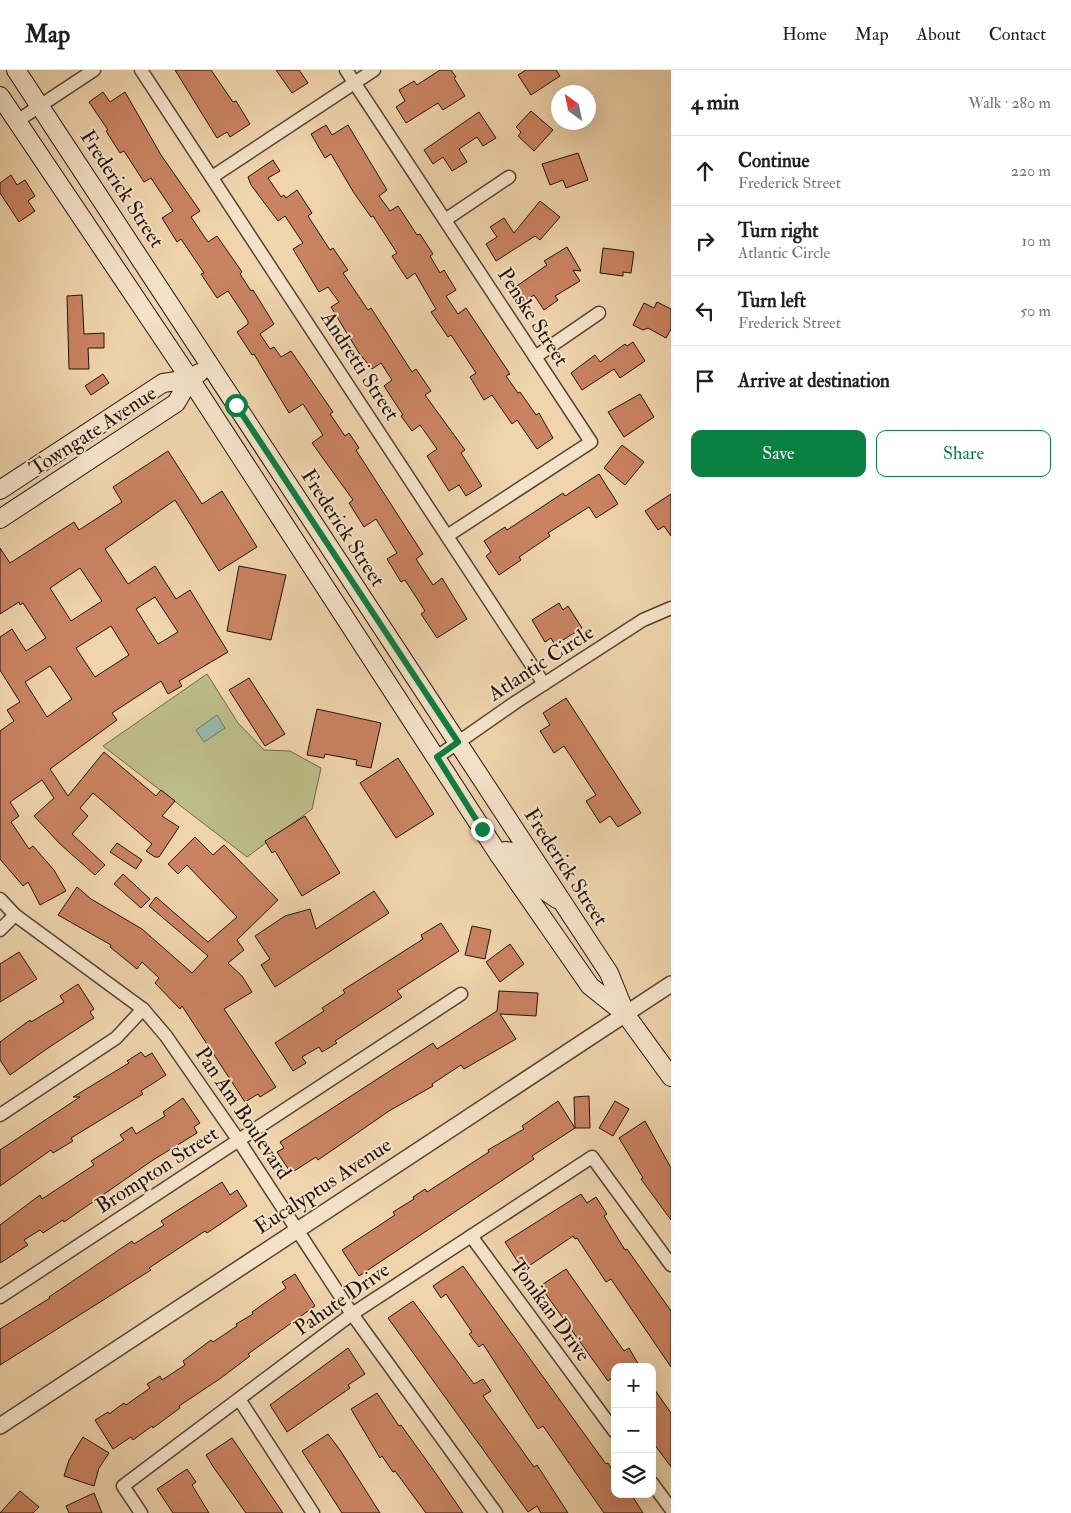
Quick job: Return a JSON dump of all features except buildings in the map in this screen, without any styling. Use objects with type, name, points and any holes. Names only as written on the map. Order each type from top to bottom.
[{"type":"main road","name":"Frederick Street","points":[[16,70],[609,973],[626,1015],[671,1077]]},
{"type":"main road","name":"Frederick Street","points":[[0,96],[190,379],[499,855],[590,986],[626,1015]]},
{"type":"main road","points":[[190,379],[210,365]]},
{"type":"main road","name":"Towngate Avenue","points":[[0,490],[163,383],[190,379]]},
{"type":"main road","name":"Towngate Avenue","points":[[0,519],[176,403],[190,379]]},
{"type":"main road","points":[[358,637],[366,636],[374,639],[406,681],[412,686],[422,689]]},
{"type":"main road","points":[[499,855],[506,851],[513,852],[535,884],[562,902]]},
{"type":"street","points":[[17,121],[94,70]]},
{"type":"street","name":"Andretti Street","points":[[142,70],[544,684]]},
{"type":"street","name":"Penske Street","points":[[346,70],[591,442],[447,536]]},
{"type":"street","points":[[212,177],[374,70]]},
{"type":"street","points":[[445,220],[509,177]]},
{"type":"street","points":[[535,357],[599,314]]},
{"type":"street","name":"Atlantic Circle","points":[[437,757],[544,684],[643,620],[671,608]]},
{"type":"street","name":"Pan Am Boulevard","points":[[0,899],[14,915],[143,1009],[166,1036],[239,1141],[352,1314],[496,1513]]},
{"type":"street","points":[[0,930],[14,915]]},
{"type":"street","name":"Eucalyptus Avenue","points":[[0,1426],[671,984]]},
{"type":"street","name":"Brompton Street","points":[[0,1296],[462,994]]},
{"type":"street","points":[[0,1115],[116,1038],[143,1009]]},
{"type":"street","name":"Pahute Drive","points":[[141,1513],[123,1486],[352,1314],[592,1157],[671,1265]]},
{"type":"street","name":"Tonikan Drive","points":[[470,1236],[611,1427]]},
{"type":"street","points":[[239,1399],[314,1513]]},
{"type":"street","points":[[656,1488],[671,1509]]},
{"type":"green space","points":[[207,674],[238,723],[264,750],[290,751],[321,768],[312,809],[247,857],[103,746]]},
{"type":"shaded area","points":[[217,715],[225,728],[204,742],[196,730]]},
{"type":"route","points":[[236,405],[458,742],[437,757],[482,829]]}]
